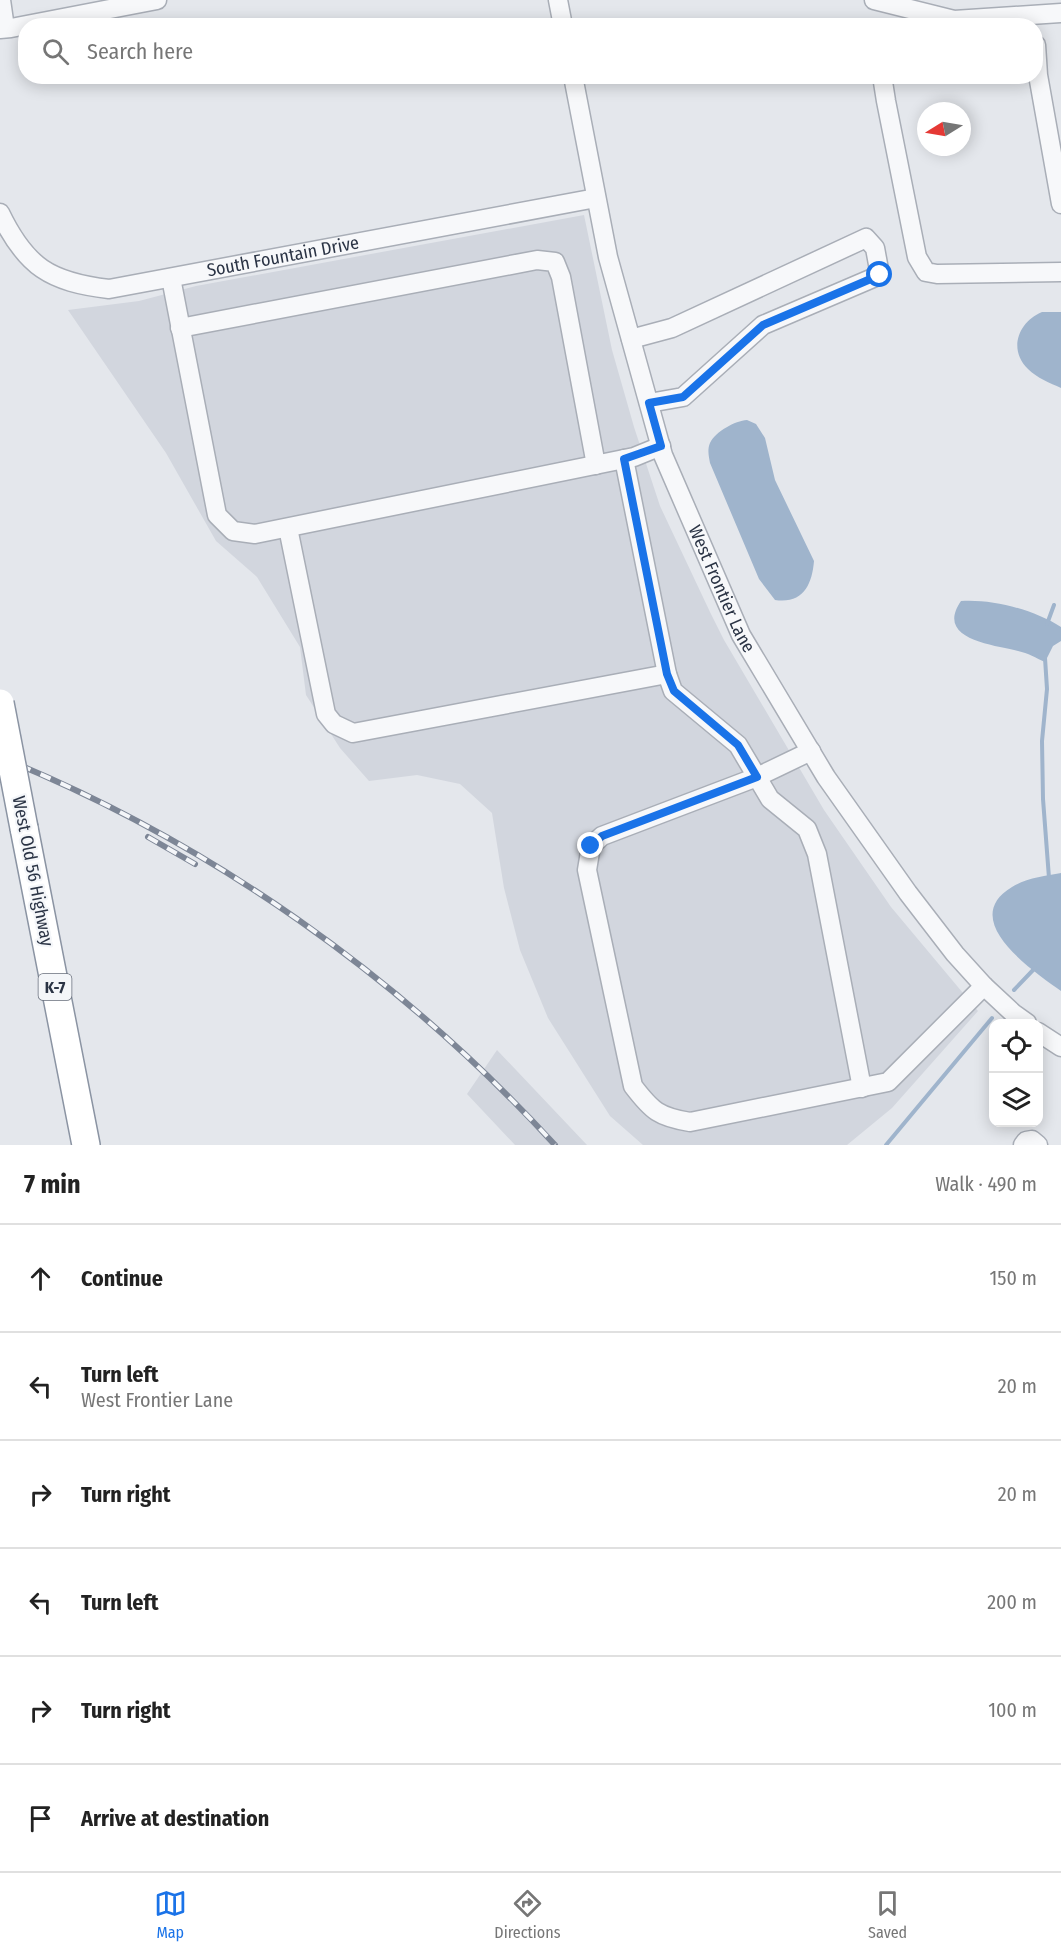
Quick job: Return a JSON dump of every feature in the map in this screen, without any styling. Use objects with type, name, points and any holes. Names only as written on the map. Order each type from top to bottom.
[{"type":"highway","name":"West Old 56 Highway","points":[[0,703],[86,1145]]},
{"type":"street","points":[[1,0],[3,29],[18,26]]},
{"type":"street","points":[[61,18],[157,0]]},
{"type":"street","points":[[558,0],[561,18]]},
{"type":"street","points":[[885,1],[947,18]]},
{"type":"street","points":[[959,18],[981,9],[1021,18]]},
{"type":"street","points":[[1043,18],[1061,13]]},
{"type":"street","name":"West Frontier Lane","points":[[575,84],[608,257],[661,446],[741,635],[826,777],[908,893],[955,954],[984,986],[1021,1019]]},
{"type":"street","points":[[883,84],[917,257],[926,272],[937,274],[1061,272]]},
{"type":"street","points":[[1039,84],[1061,204]]},
{"type":"street","name":"South Fountain Drive","points":[[0,213],[10,235],[38,267],[59,279],[79,286],[109,289],[596,198]]},
{"type":"street","points":[[631,339],[672,328],[866,238],[875,248],[880,275],[763,325],[683,397],[649,403]]},
{"type":"street","points":[[180,328],[537,260],[555,262],[561,277],[596,465]]},
{"type":"street","points":[[171,278],[217,516],[232,531],[255,534],[288,528],[624,459],[661,446]]},
{"type":"street","points":[[624,459],[667,674],[674,691],[738,745],[770,800],[807,829],[817,854],[862,1088]]},
{"type":"street","points":[[288,528],[326,714],[334,724],[353,733],[667,674]]},
{"type":"street","points":[[811,751],[757,777],[602,836],[591,846],[587,870],[633,1086],[647,1105],[666,1118],[690,1122],[888,1082],[984,986]]},
{"type":"street","points":[[1043,1035],[1061,1047]]},
{"type":"street","points":[[1023,1145],[1026,1141],[1032,1140],[1038,1145]]},
{"type":"shaded area","points":[[584,215],[612,350],[634,427],[660,506],[710,612],[724,640],[824,810],[891,907],[978,1011],[892,1108],[847,1145],[643,1145],[610,1116],[548,1018],[520,950],[504,888],[492,813],[460,784],[417,775],[369,781],[340,748],[306,695],[300,647],[257,577],[216,541],[166,453],[68,310],[139,301],[196,286]]},
{"type":"shaded area","points":[[497,1050],[587,1145],[515,1145],[467,1094]]},
{"type":"water","points":[[1042,312],[1061,312],[1061,388],[1028,369],[1018,353],[1017,345],[1022,329],[1027,322]]},
{"type":"water","points":[[747,420],[756,424],[765,438],[775,480],[814,561],[808,585],[799,596],[793,599],[775,600],[759,579],[710,463],[708,453],[710,443],[717,434],[726,427]]},
{"type":"water","points":[[961,601],[1000,604],[1039,615],[1061,627],[1061,641],[1053,646],[1045,662],[1029,654],[983,643],[961,632],[955,624],[955,614]]},
{"type":"water","points":[[1061,873],[1061,991],[1034,971],[1005,944],[996,929],[993,914],[997,900],[1012,887],[1029,879]]},
{"type":"waterway","points":[[1047,624],[1054,605]]},
{"type":"waterway","points":[[1045,658],[1047,689],[1042,741],[1043,799],[1049,878]]},
{"type":"waterway","points":[[1014,990],[1035,968]]},
{"type":"waterway","points":[[886,1145],[992,1018]]},
{"type":"railway","points":[[0,757],[78,791],[154,830],[228,873],[299,920],[368,971],[433,1026],[496,1084],[555,1145]]},
{"type":"railway","points":[[148,837],[195,864]]},
{"type":"route","points":[[591,846],[602,836],[757,777],[738,745],[674,691],[667,674],[624,459],[661,446],[649,403],[683,397],[763,325],[880,275]]}]
